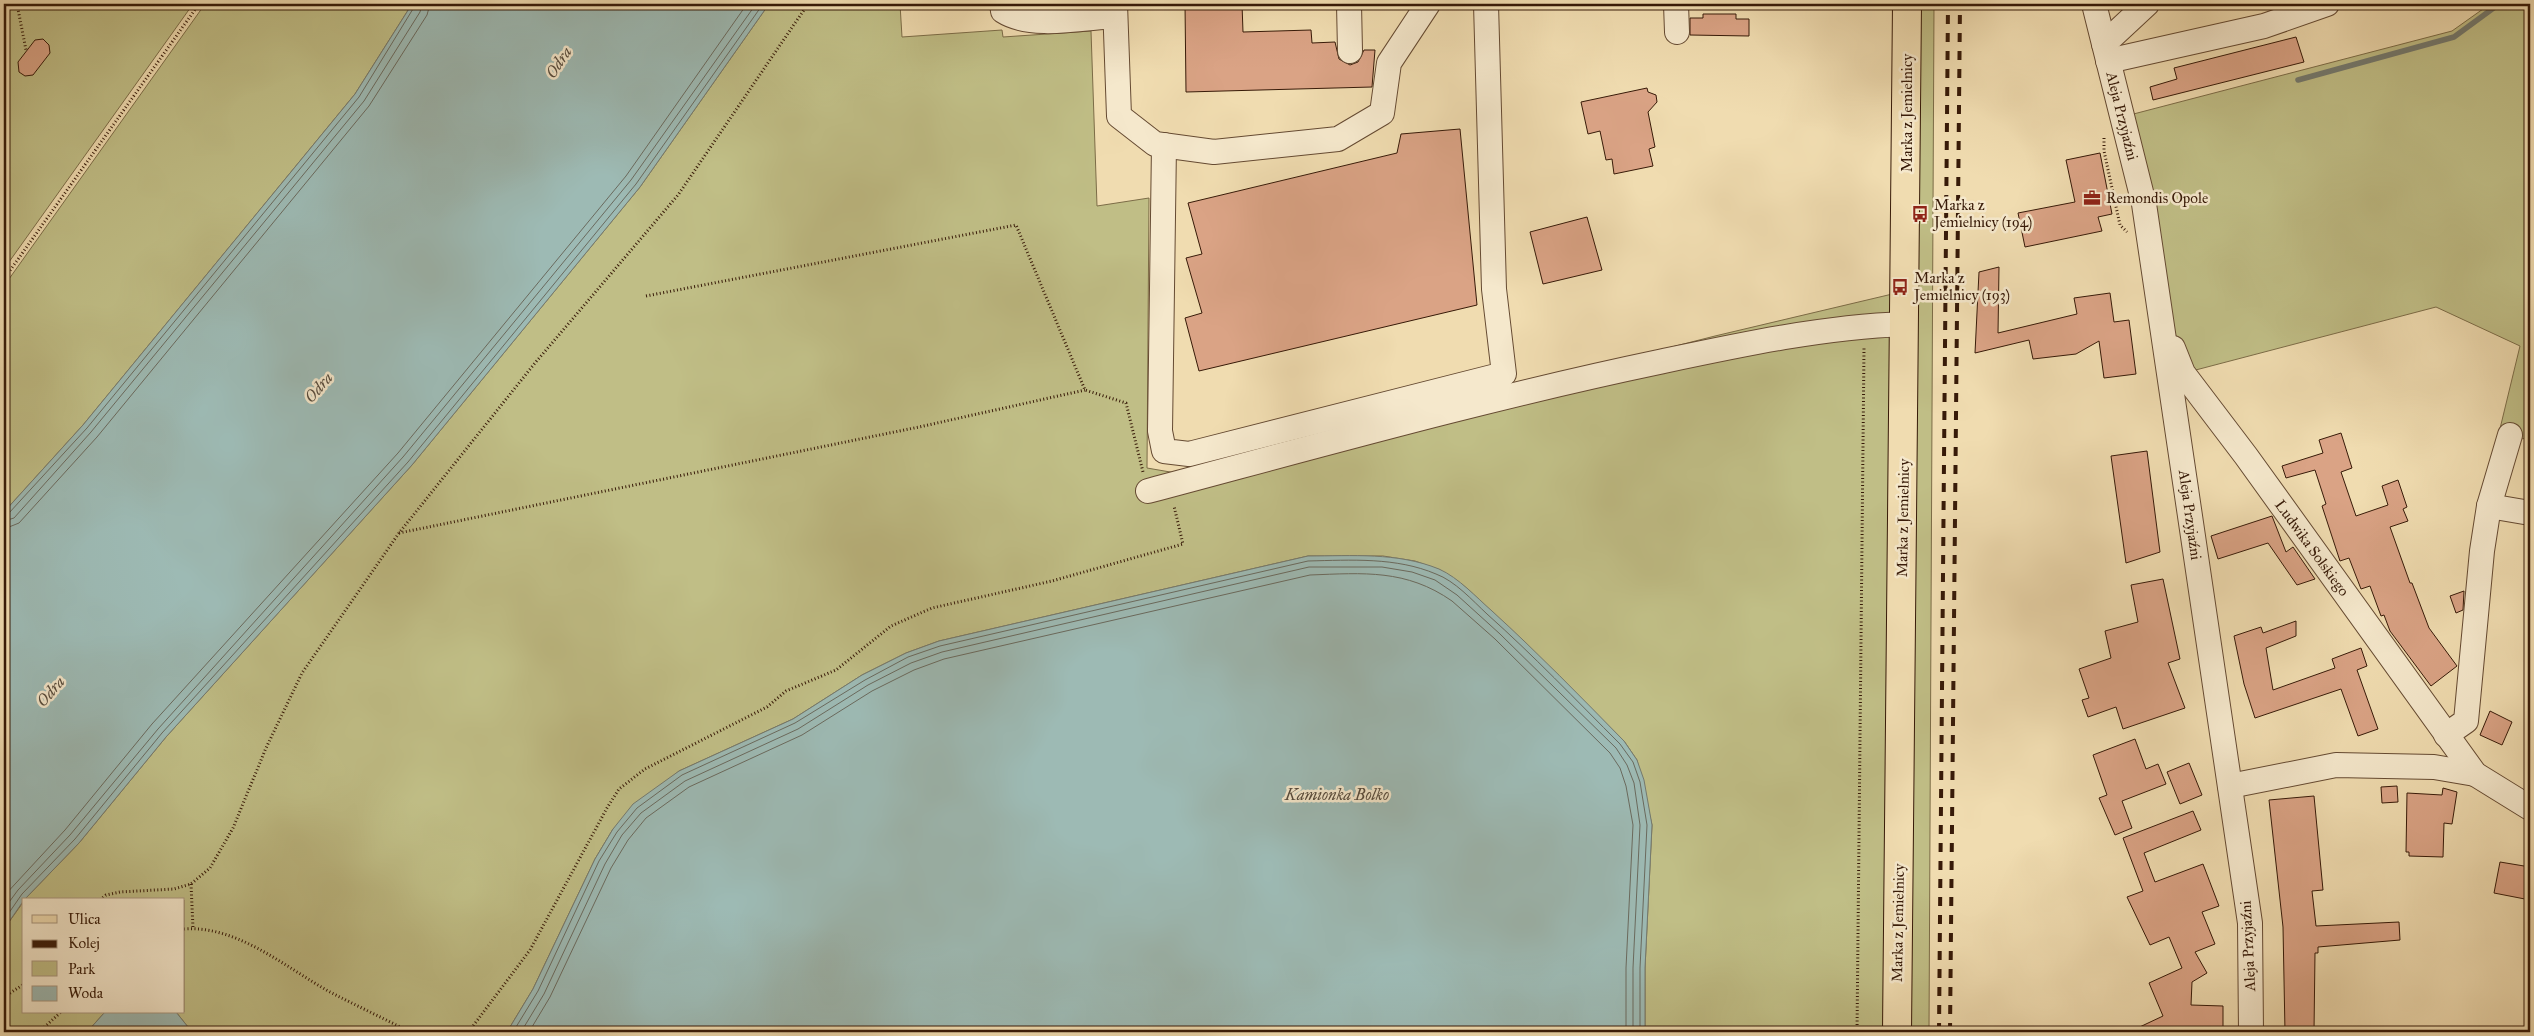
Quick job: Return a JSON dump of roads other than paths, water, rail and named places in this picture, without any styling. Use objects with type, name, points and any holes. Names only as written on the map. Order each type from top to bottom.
[{"type":"main road","name":"Marka z Jemielnicy","points":[[1897,1032],[1907,4]]},
{"type":"street","points":[[1002,4],[1003,11],[1014,18],[1034,21],[1115,10],[1119,116],[1155,144],[1214,152],[1338,139],[1382,113],[1389,63],[1428,4]]},
{"type":"street","points":[[1349,4],[1350,51]]},
{"type":"street","points":[[1164,145],[1160,431],[1164,451],[1189,454],[1504,374],[1494,289],[1486,4]]},
{"type":"street","points":[[1676,4],[1677,32]]},
{"type":"street","name":"Aleja Przyjaźni","points":[[2094,4],[2144,204],[2250,923],[2251,1032]]},
{"type":"street","points":[[2106,52],[2147,4]]},
{"type":"street","points":[[2106,52],[2264,26],[2327,4]]},
{"type":"street","name":"Ludwika Solskiego","points":[[2160,317],[2183,373],[2246,456],[2475,774],[2530,808]]},
{"type":"street","points":[[1159,488],[1579,379],[1711,351],[1864,326],[1905,324]]},
{"type":"street","points":[[2446,735],[2466,721],[2482,551],[2489,506],[2510,435]]},
{"type":"street","points":[[2489,506],[2530,513]]},
{"type":"street","name":"Ludwika Solskiego","points":[[2230,786],[2336,765],[2431,767],[2475,774]]},
{"type":"water","name":"Odra","points":[[412,4],[769,4],[640,187],[412,465],[166,737],[79,843],[26,898],[22,898],[22,903],[4,929],[4,512],[83,425],[355,94]]},
{"type":"water","name":"Kamionka Bolko","points":[[1308,556],[1391,557],[1439,569],[1453,577],[1509,627],[1624,741],[1637,760],[1644,780],[1652,825],[1645,968],[1645,1032],[507,1032],[533,989],[595,859],[613,829],[633,804],[679,771],[793,719],[862,675],[906,653],[939,641]]},
{"type":"water","points":[[103,1014],[178,1014],[192,1032],[87,1032]]},
{"type":"waterway","points":[[2298,80],[2454,37],[2499,4]]},
{"type":"railway","points":[[1939,1032],[1948,4]]},
{"type":"railway","points":[[1950,1032],[1960,4]]},
{"type":"place","name":"Remondis Opole","points":[[2092,198]]},
{"type":"place","name":"Marka z Jemielnicy (194)","points":[[1920,214]]},
{"type":"place","name":"Marka z Jemielnicy (193)","points":[[1900,287]]}]
